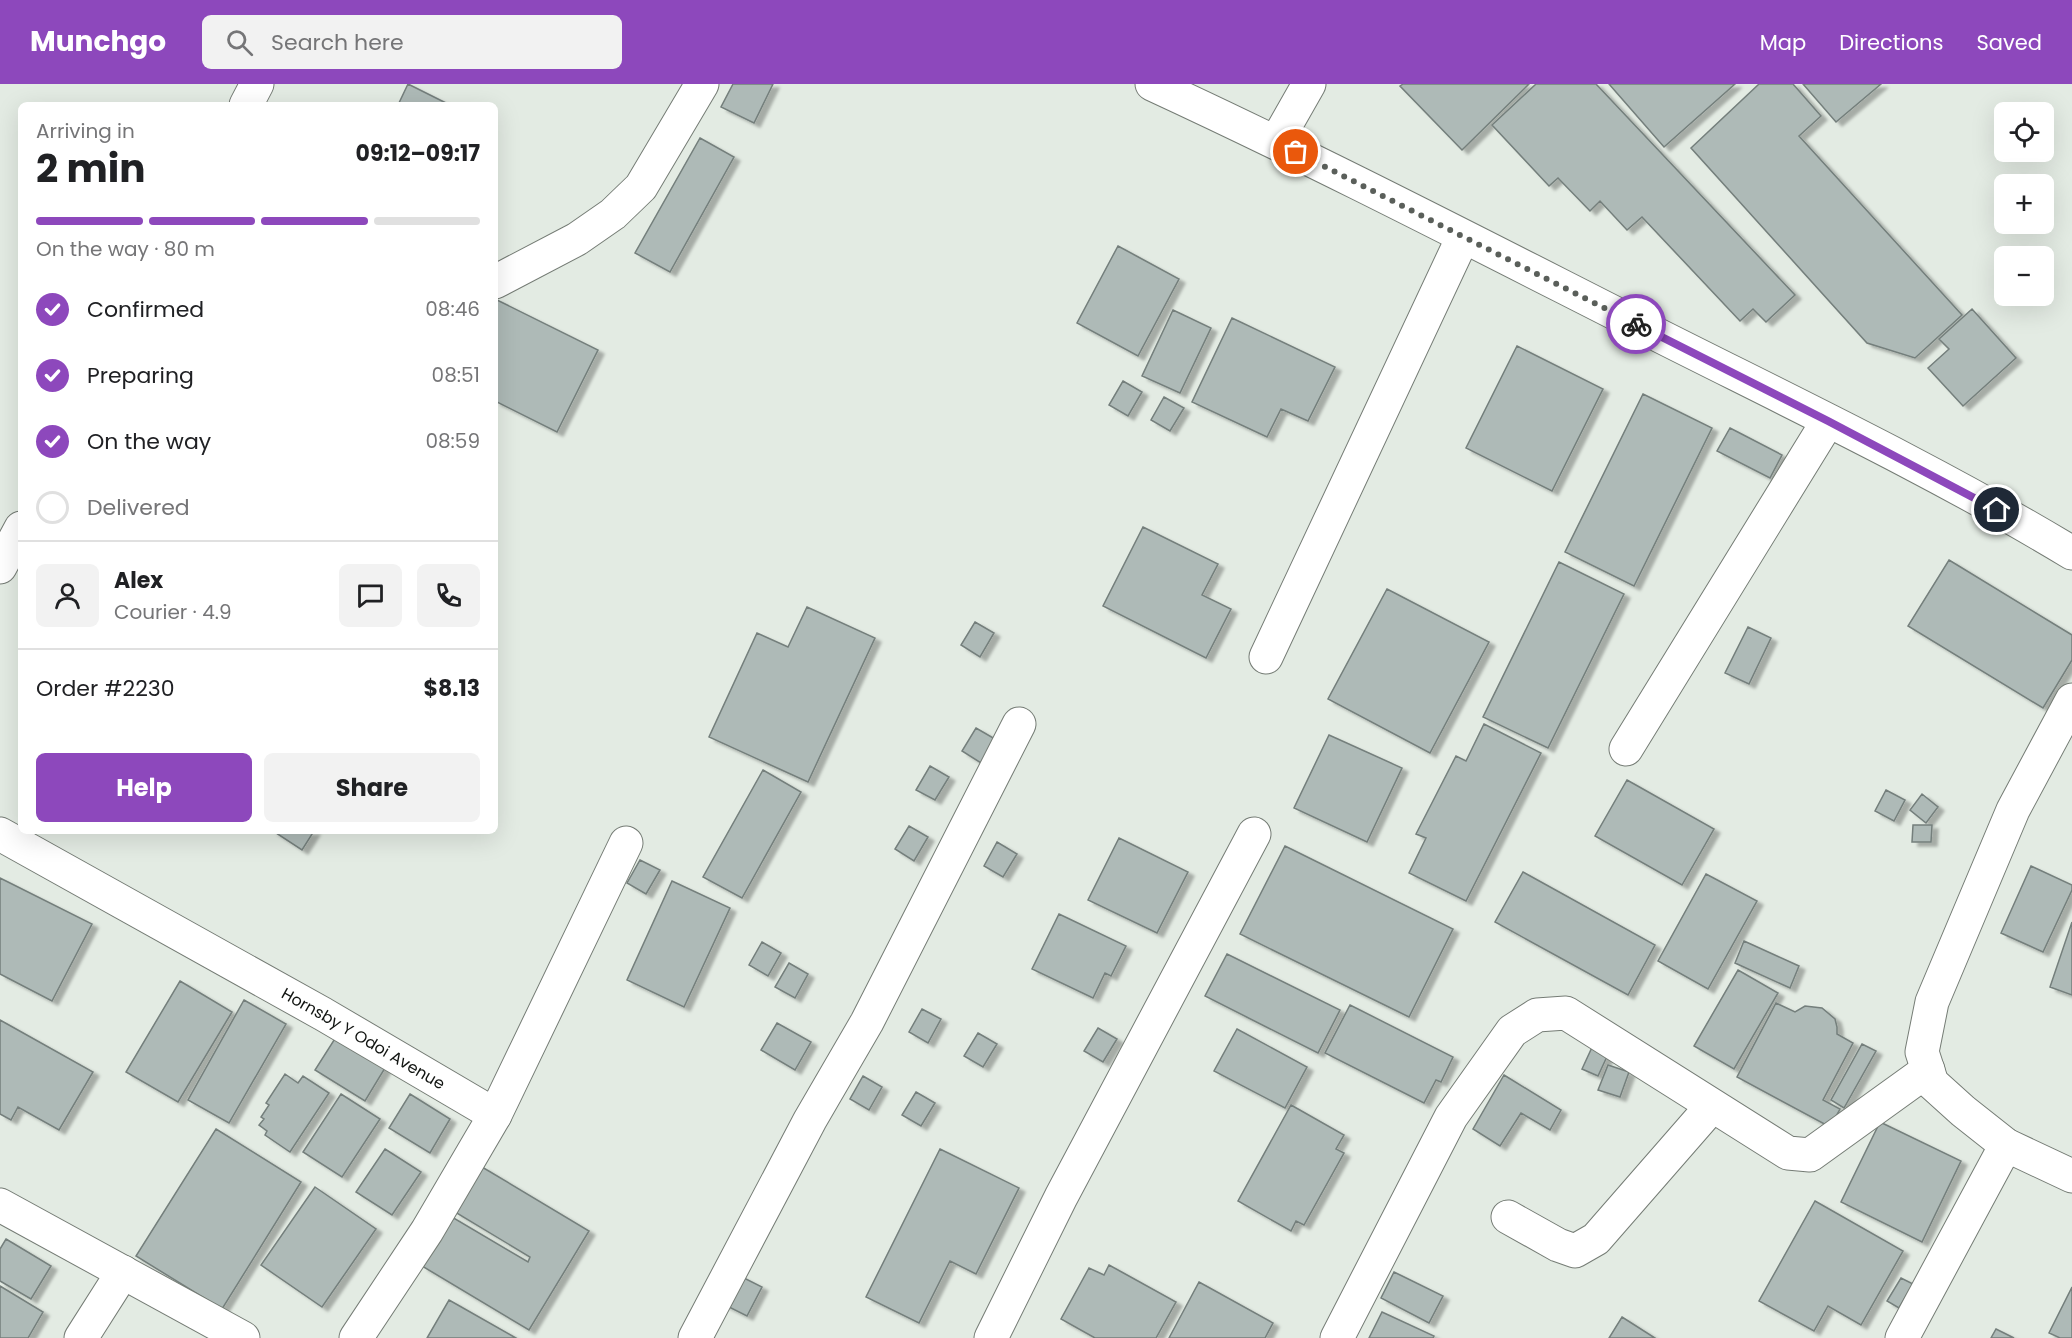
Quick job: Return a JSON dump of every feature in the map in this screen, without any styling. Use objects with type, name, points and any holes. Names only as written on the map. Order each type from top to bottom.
[{"type":"street","points":[[248,102],[257,84]]},
{"type":"street","points":[[498,280],[577,239],[613,213],[634,194],[641,187],[702,84]]},
{"type":"street","points":[[1152,84],[1276,142],[1828,421],[2019,521],[2072,554]]},
{"type":"street","points":[[1276,142],[1309,84]]},
{"type":"street","points":[[1266,657],[1463,237]]},
{"type":"street","points":[[1626,749],[1828,421]]},
{"type":"street","points":[[0,567],[18,534]]},
{"type":"street","points":[[2072,699],[2013,810],[1932,1002],[1922,1052],[1932,1083],[2006,1145],[2072,1176]]},
{"type":"street","points":[[695,1338],[810,1120],[867,1022],[1019,724]]},
{"type":"street","name":"Hornsby Y Odoi Avenue","points":[[0,834],[323,1014],[495,1115]]},
{"type":"street","points":[[991,1338],[1061,1197],[1254,834]]},
{"type":"street","points":[[356,1338],[427,1231],[495,1115],[626,843]]},
{"type":"street","points":[[1337,1338],[1451,1117],[1512,1031],[1537,1015],[1566,1013],[1788,1153],[1810,1155],[1928,1071]]},
{"type":"street","points":[[1508,1217],[1558,1245],[1575,1251],[1596,1239],[1712,1106]]},
{"type":"street","points":[[1902,1338],[2006,1145]]},
{"type":"street","points":[[0,1204],[243,1338]]},
{"type":"street","points":[[81,1338],[123,1272]]},
{"type":"building","points":[[408,84],[444,102],[399,102]]},
{"type":"building","points":[[733,84],[773,84],[754,123],[721,107]]},
{"type":"building","points":[[1403,84],[1529,84],[1462,150],[1400,86]]},
{"type":"building","points":[[1536,84],[1596,84],[1795,295],[1766,322],[1753,309],[1740,321],[1642,217],[1627,230],[1600,201],[1590,211],[1558,178],[1549,186],[1492,125]]},
{"type":"building","points":[[1609,84],[1735,84],[1664,147]]},
{"type":"building","points":[[1759,84],[1793,84],[1821,116],[1799,136],[1962,315],[1915,358],[1867,343],[1691,148]]},
{"type":"building","points":[[1803,84],[1881,84],[1836,122]]},
{"type":"building","points":[[700,138],[734,157],[670,272],[635,253]]},
{"type":"building","points":[[1118,246],[1179,279],[1138,356],[1077,323]]},
{"type":"building","points":[[498,300],[598,350],[557,432],[498,402]]},
{"type":"building","points":[[1972,309],[2016,358],[1963,406],[1928,368],[1949,349],[1939,339]]},
{"type":"building","points":[[1173,310],[1211,328],[1180,393],[1142,376]]},
{"type":"building","points":[[1232,318],[1335,367],[1308,421],[1281,409],[1267,437],[1192,402]]},
{"type":"building","points":[[1517,346],[1603,389],[1552,491],[1466,448]]},
{"type":"building","points":[[1123,381],[1142,392],[1128,416],[1109,405]]},
{"type":"building","points":[[1643,394],[1712,428],[1634,586],[1565,552]]},
{"type":"building","points":[[1164,397],[1184,408],[1170,431],[1151,420]]},
{"type":"building","points":[[1730,428],[1782,455],[1770,478],[1717,451]]},
{"type":"building","points":[[1143,527],[1218,564],[1202,595],[1231,609],[1206,658],[1103,606]]},
{"type":"building","points":[[1949,560],[2072,635],[2072,660],[2043,708],[1908,626]]},
{"type":"building","points":[[1559,562],[1624,594],[1548,748],[1483,717]]},
{"type":"building","points":[[1387,589],[1489,642],[1430,753],[1328,699]]},
{"type":"building","points":[[807,607],[875,638],[808,782],[709,737],[757,633],[788,647]]},
{"type":"building","points":[[975,622],[994,633],[980,657],[961,645]]},
{"type":"building","points":[[1748,627],[1771,638],[1749,684],[1725,673]]},
{"type":"building","points":[[1484,724],[1541,753],[1466,901],[1409,873],[1426,838],[1416,834],[1456,756],[1466,761]]},
{"type":"building","points":[[976,728],[995,739],[981,763],[962,751]]},
{"type":"building","points":[[1329,735],[1402,768],[1367,842],[1294,808]]},
{"type":"building","points":[[930,766],[949,777],[935,800],[916,790]]},
{"type":"building","points":[[763,770],[801,792],[742,898],[703,877]]},
{"type":"building","points":[[1627,780],[1714,829],[1682,885],[1595,836]]},
{"type":"building","points":[[1886,790],[1905,800],[1894,821],[1875,811]]},
{"type":"building","points":[[1922,794],[1938,807],[1926,823],[1910,810]]},
{"type":"building","points":[[1913,825],[1932,825],[1931,842],[1912,842]]},
{"type":"building","points":[[909,826],[928,837],[914,861],[895,849]]},
{"type":"building","points":[[278,834],[312,834],[302,850]]},
{"type":"building","points":[[1119,838],[1188,872],[1157,933],[1088,900]]},
{"type":"building","points":[[997,842],[1017,854],[1003,877],[984,866]]},
{"type":"building","points":[[1285,846],[1453,929],[1409,1017],[1240,934]]},
{"type":"building","points":[[640,860],[660,870],[646,894],[627,883]]},
{"type":"building","points":[[2031,866],[2072,885],[2072,890],[2043,952],[2001,933]]},
{"type":"building","points":[[1523,872],[1655,945],[1628,995],[1495,922]]},
{"type":"building","points":[[1706,874],[1757,901],[1708,989],[1658,961]]},
{"type":"building","points":[[0,878],[92,924],[52,1001],[0,974]]},
{"type":"building","points":[[672,881],[730,908],[684,1007],[627,980]]},
{"type":"building","points":[[1059,914],[1126,946],[1111,976],[1105,973],[1093,998],[1032,969]]},
{"type":"building","points":[[2072,922],[2072,995],[2050,987]]},
{"type":"building","points":[[1744,941],[1799,966],[1790,988],[1735,963]]},
{"type":"building","points":[[762,942],[781,953],[768,976],[749,965]]},
{"type":"building","points":[[1227,954],[1340,1010],[1318,1053],[1205,996]]},
{"type":"building","points":[[789,963],[808,974],[795,998],[775,987]]},
{"type":"building","points":[[1738,970],[1778,993],[1734,1069],[1694,1046]]},
{"type":"building","points":[[180,981],[232,1012],[178,1102],[126,1072]]},
{"type":"building","points":[[244,1000],[286,1024],[229,1123],[188,1100]]},
{"type":"building","points":[[1776,1003],[1795,1012],[1805,1006],[1822,1008],[1835,1019],[1837,1034],[1853,1043],[1823,1100],[1840,1109],[1830,1127],[1737,1077]]},
{"type":"building","points":[[1350,1005],[1453,1057],[1441,1082],[1436,1080],[1424,1103],[1325,1053]]},
{"type":"building","points":[[922,1009],[941,1019],[928,1043],[909,1032]]},
{"type":"building","points":[[0,1020],[93,1072],[59,1130],[18,1107],[11,1120],[0,1114]]},
{"type":"building","points":[[777,1023],[811,1042],[795,1070],[761,1050]]},
{"type":"building","points":[[1098,1028],[1117,1039],[1103,1062],[1084,1051]]},
{"type":"building","points":[[1237,1029],[1307,1067],[1285,1108],[1214,1071]]},
{"type":"building","points":[[978,1033],[997,1044],[983,1067],[964,1056]]},
{"type":"building","points":[[336,1037],[385,1068],[365,1101],[315,1070]]},
{"type":"building","points":[[1594,1043],[1610,1050],[1598,1076],[1582,1069]]},
{"type":"building","points":[[1862,1044],[1876,1051],[1844,1108],[1831,1100]]},
{"type":"building","points":[[1608,1065],[1629,1072],[1620,1097],[1598,1090]]},
{"type":"building","points":[[285,1074],[298,1083],[303,1076],[329,1093],[290,1152],[265,1135],[267,1131],[259,1125],[269,1105],[266,1103]]},
{"type":"building","points":[[1504,1075],[1561,1110],[1550,1130],[1521,1113],[1500,1146],[1473,1129]]},
{"type":"building","points":[[863,1076],[882,1087],[869,1110],[850,1099]]},
{"type":"building","points":[[916,1092],[935,1103],[921,1126],[902,1115]]},
{"type":"building","points":[[341,1094],[380,1119],[342,1177],[303,1152]]},
{"type":"building","points":[[410,1094],[450,1119],[430,1153],[389,1128]]},
{"type":"building","points":[[1291,1105],[1344,1135],[1336,1149],[1344,1153],[1304,1225],[1296,1221],[1291,1231],[1238,1201]]},
{"type":"building","points":[[1880,1122],[1961,1161],[1922,1242],[1841,1202]]},
{"type":"building","points":[[216,1129],[301,1182],[222,1309],[136,1256]]},
{"type":"building","points":[[385,1149],[421,1172],[392,1215],[356,1192]]},
{"type":"building","points":[[940,1149],[1019,1188],[976,1274],[950,1261],[919,1323],[866,1297]]},
{"type":"building","points":[[482,1167],[589,1231],[529,1330],[422,1266],[452,1217],[528,1262],[530,1257],[455,1212]]},
{"type":"building","points":[[315,1187],[376,1229],[322,1307],[261,1265]]},
{"type":"building","points":[[1815,1201],[1903,1251],[1861,1325],[1828,1306],[1814,1331],[1759,1301]]},
{"type":"building","points":[[6,1239],[51,1266],[31,1299],[0,1281],[0,1249]]},
{"type":"building","points":[[1109,1265],[1176,1302],[1156,1338],[1095,1338],[1061,1319],[1089,1268],[1104,1275]]},
{"type":"building","points":[[1394,1272],[1443,1296],[1429,1323],[1381,1298]]},
{"type":"building","points":[[738,1275],[762,1287],[747,1316],[723,1304]]},
{"type":"building","points":[[1901,1278],[1913,1284],[1899,1308],[1887,1301]]},
{"type":"building","points":[[1199,1282],[1273,1323],[1265,1338],[1169,1338]]},
{"type":"building","points":[[0,1286],[43,1312],[28,1338],[0,1338]]},
{"type":"building","points":[[2072,1287],[2072,1338],[2060,1338],[2049,1333]]},
{"type":"building","points":[[449,1300],[516,1338],[427,1338]]},
{"type":"building","points":[[1382,1312],[1434,1336],[1433,1338],[1369,1338]]},
{"type":"building","points":[[1622,1317],[1655,1338],[1609,1338]]},
{"type":"building","points":[[1996,1329],[2014,1338],[1991,1338]]},
{"type":"way so far","points":[[1296,152],[1636,324]]},
{"type":"route","points":[[1636,324],[1997,510]]}]
